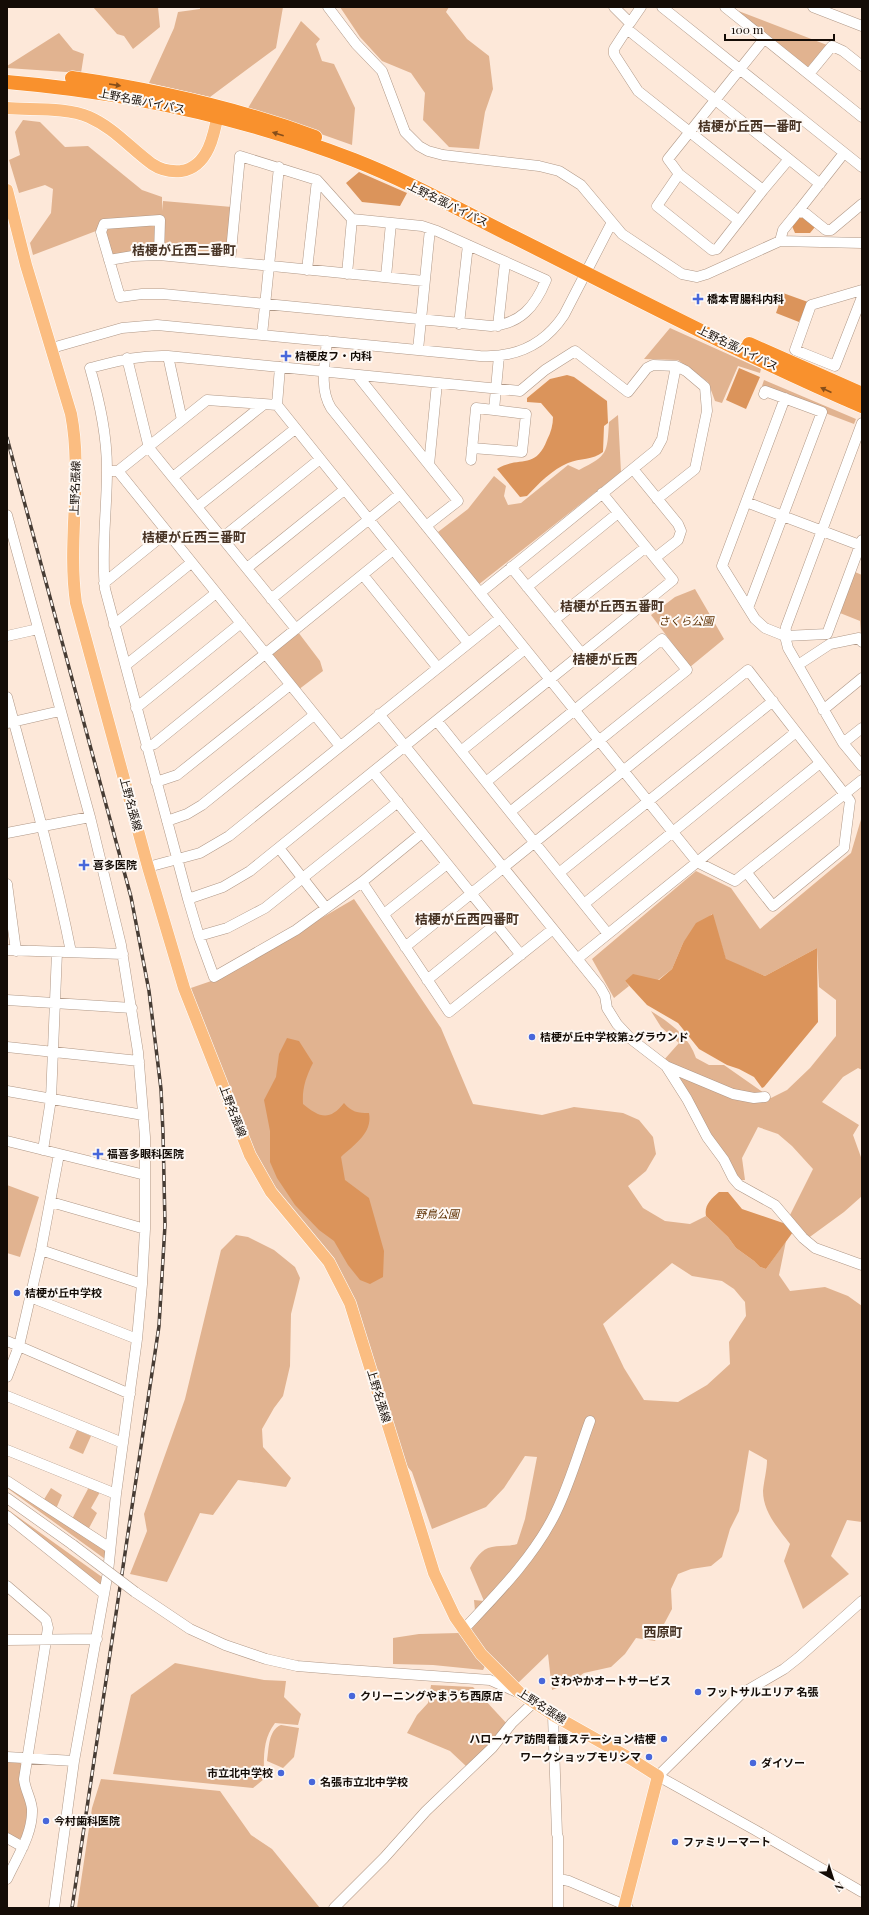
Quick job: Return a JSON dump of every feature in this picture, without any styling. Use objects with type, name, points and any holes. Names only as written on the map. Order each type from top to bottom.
[{"type":"highway","name":"上野名張バイパス","points":[[7,73],[62,77],[118,85],[219,112],[316,146],[385,173],[739,339],[862,394]]},
{"type":"highway","name":"上野名張バイパス","points":[[7,82],[71,88],[219,112]]},
{"type":"highway","name":"上野名張バイパス","points":[[587,268],[760,360],[862,406]]},
{"type":"main road","points":[[7,108],[66,112],[87,116],[115,132],[161,169],[173,172],[194,167],[202,159],[211,144],[219,112]]},
{"type":"main road","name":"上野名張線","points":[[7,190],[17,233],[72,414],[76,438],[72,562],[76,604],[148,867],[184,988],[250,1155],[271,1192],[329,1262],[350,1303],[434,1573],[447,1603],[463,1630],[489,1663],[520,1694],[658,1776]]},
{"type":"main road","points":[[625,1907],[658,1776]]},
{"type":"street","points":[[328,7],[356,44],[382,72],[405,132],[419,146],[428,151],[443,155],[545,167],[559,171],[581,185],[611,224],[622,234],[682,274],[697,277],[723,267],[780,240],[862,243]]},
{"type":"street","points":[[614,7],[628,26],[715,100],[820,184]]},
{"type":"street","points":[[641,7],[614,49],[614,54],[635,88],[763,190]]},
{"type":"street","points":[[662,7],[674,11],[739,69],[862,167]]},
{"type":"street","points":[[725,7],[862,117]]},
{"type":"street","points":[[813,7],[862,26]]},
{"type":"street","points":[[834,15],[842,7]]},
{"type":"street","points":[[739,221],[679,174],[668,159],[764,39]]},
{"type":"street","points":[[809,74],[832,46],[843,51],[862,66]]},
{"type":"street","points":[[780,240],[783,230],[844,153]]},
{"type":"street","points":[[159,255],[160,220],[104,224],[100,232],[120,297],[142,294],[163,294],[459,324],[498,326],[511,322],[529,311],[538,299],[546,280],[422,226],[352,219],[317,180],[240,156],[230,262]]},
{"type":"street","points":[[679,174],[657,206],[712,250],[717,249],[789,159]]},
{"type":"street","points":[[262,335],[279,167]]},
{"type":"street","points":[[307,270],[317,180]]},
{"type":"street","points":[[800,209],[826,230],[831,230],[862,204]]},
{"type":"street","points":[[347,274],[352,219]]},
{"type":"street","points":[[386,277],[391,223]]},
{"type":"street","points":[[52,348],[108,331],[144,325],[179,326],[480,356],[508,355],[525,350],[538,343],[551,332],[564,315],[611,224]]},
{"type":"street","points":[[418,350],[430,229]]},
{"type":"street","points":[[459,324],[468,245]]},
{"type":"street","points":[[109,260],[133,256],[159,255],[424,281]]},
{"type":"street","points":[[498,326],[505,262]]},
{"type":"street","points":[[862,290],[811,305],[795,350],[835,366],[862,297]]},
{"type":"street","points":[[327,341],[324,371],[325,391],[328,404],[697,862],[735,881],[747,873],[844,793],[862,780]]},
{"type":"street","points":[[422,833],[362,882],[296,930],[214,977],[199,936],[188,899],[146,747],[104,583],[102,557],[107,471],[103,414],[90,368],[127,358],[168,356],[520,391],[545,370],[575,351],[628,392],[646,368],[653,364],[676,366],[686,371],[705,387],[707,411],[695,468],[657,499]]},
{"type":"street","points":[[168,356],[182,420]]},
{"type":"street","points":[[494,410],[499,356]]},
{"type":"street","points":[[127,358],[149,448],[296,629]]},
{"type":"street","points":[[480,593],[656,450],[660,444],[676,366]]},
{"type":"street","points":[[280,367],[277,406],[468,643]]},
{"type":"street","points":[[357,375],[458,501],[426,526]]},
{"type":"street","points":[[429,465],[437,383]]},
{"type":"street","points":[[748,608],[822,412],[765,391],[764,394]]},
{"type":"street","points":[[746,502],[861,544],[827,634],[785,636],[770,631],[760,625],[722,566],[726,552],[785,398]]},
{"type":"street","points":[[107,471],[118,471],[149,448],[207,400],[277,406]]},
{"type":"street","points":[[173,477],[263,405]]},
{"type":"street","points":[[471,460],[472,448],[476,408],[526,414],[522,452],[472,448]]},
{"type":"street","points":[[862,423],[786,626],[785,636],[788,648],[823,710],[843,743],[862,766]]},
{"type":"street","points":[[197,507],[295,429]]},
{"type":"street","points":[[222,538],[320,459]]},
{"type":"street","points":[[633,469],[678,524],[681,535],[678,540],[655,558]]},
{"type":"street","points":[[118,471],[340,746]]},
{"type":"street","points":[[246,568],[344,490]]},
{"type":"street","points":[[461,751],[673,580],[602,493]]},
{"type":"street","points":[[271,599],[400,494]]},
{"type":"street","points":[[527,587],[618,513]]},
{"type":"street","points":[[7,515],[90,817],[123,954],[139,1060],[146,1175],[142,1284],[137,1339],[97,1639],[74,1761],[54,1908]]},
{"type":"street","points":[[104,583],[167,532]]},
{"type":"street","points":[[554,620],[646,546]]},
{"type":"street","points":[[146,747],[154,744],[394,550]]},
{"type":"street","points":[[114,626],[192,563]]},
{"type":"street","points":[[511,567],[582,654]]},
{"type":"street","points":[[363,575],[438,668]]},
{"type":"street","points":[[126,665],[216,593]]},
{"type":"street","points":[[148,867],[200,853],[222,841],[500,618]]},
{"type":"street","points":[[136,708],[241,623]]},
{"type":"street","points":[[7,636],[38,629]]},
{"type":"street","points":[[798,665],[836,642],[845,642],[859,638],[862,642]]},
{"type":"street","points":[[486,782],[662,639],[687,670],[510,812]]},
{"type":"street","points":[[188,899],[214,891],[237,880],[279,848],[525,649]]},
{"type":"street","points":[[406,947],[748,670],[850,801],[844,848],[773,906],[747,873]]},
{"type":"street","points":[[823,710],[862,678]]},
{"type":"street","points":[[156,782],[177,775],[290,684]]},
{"type":"street","points":[[7,697],[10,722],[43,826],[59,890],[71,952]]},
{"type":"street","points":[[559,873],[772,701]]},
{"type":"street","points":[[10,722],[60,711]]},
{"type":"street","points":[[379,714],[603,992],[606,1008],[617,1024],[631,1039],[666,1066],[733,1094],[754,1098],[765,1097]]},
{"type":"street","points":[[167,821],[187,814],[202,805],[314,715]]},
{"type":"street","points":[[437,721],[608,934]]},
{"type":"street","points":[[843,743],[862,728]]},
{"type":"street","points":[[584,904],[796,732]]},
{"type":"street","points":[[577,960],[820,763]]},
{"type":"street","points":[[373,772],[521,955]]},
{"type":"street","points":[[199,936],[227,928],[255,914],[274,902],[398,802]]},
{"type":"street","points":[[7,833],[90,817]]},
{"type":"street","points":[[279,848],[326,908]]},
{"type":"street","points":[[384,914],[447,864]]},
{"type":"street","points":[[362,882],[449,1012],[553,929]]},
{"type":"street","points":[[7,884],[11,950],[123,954]]},
{"type":"street","points":[[428,980],[496,924]]},
{"type":"street","points":[[43,1150],[51,1099],[57,952]]},
{"type":"street","points":[[7,1000],[132,1008]]},
{"type":"street","points":[[7,1047],[139,1060]]},
{"type":"street","points":[[666,1066],[687,1099],[707,1137],[724,1160],[733,1178],[739,1185],[775,1205],[786,1215],[803,1238],[815,1248],[862,1264]]},
{"type":"street","points":[[7,1091],[143,1116]]},
{"type":"street","points":[[7,1141],[146,1175]]},
{"type":"street","points":[[7,1377],[19,1346],[51,1202],[59,1154]]},
{"type":"street","points":[[51,1202],[145,1229]]},
{"type":"street","points":[[41,1250],[142,1284]]},
{"type":"street","points":[[30,1297],[137,1339]]},
{"type":"street","points":[[7,1341],[130,1394]]},
{"type":"street","points":[[7,1396],[123,1443]]},
{"type":"street","points":[[463,1630],[529,1555],[547,1528],[556,1512],[590,1421]]},
{"type":"street","points":[[7,1450],[116,1494]]},
{"type":"street","points":[[7,1481],[110,1548]]},
{"type":"street","points":[[7,1498],[135,1592],[190,1629],[224,1645],[266,1659],[297,1666],[334,1670],[483,1680],[498,1683],[520,1694]]},
{"type":"street","points":[[7,1516],[103,1593]]},
{"type":"street","points":[[7,1586],[46,1620],[48,1628],[26,1758],[24,1787],[32,1810],[30,1826],[23,1847],[7,1879]]},
{"type":"street","points":[[862,1601],[784,1669],[740,1694],[658,1776],[862,1892]]},
{"type":"street","points":[[7,1640],[97,1639]]},
{"type":"street","points":[[334,1908],[384,1858],[426,1811],[492,1748],[512,1723],[533,1703]]},
{"type":"street","points":[[553,1715],[559,1879],[558,1908]]},
{"type":"street","points":[[7,1757],[74,1761]]},
{"type":"street","points":[[7,1838],[23,1847]]},
{"type":"street","points":[[559,1879],[569,1881],[625,1907]]},
{"type":"green space","points":[[93,7],[158,7],[160,27],[133,49],[124,36],[117,34]]},
{"type":"green space","points":[[200,7],[283,7],[276,48],[210,97],[149,83],[174,28],[178,12],[200,9]]},
{"type":"green space","points":[[340,7],[449,7],[446,12],[467,39],[489,56],[493,89],[485,112],[479,149],[449,147],[423,120],[425,93],[411,73],[382,61],[360,37]]},
{"type":"green space","points":[[728,7],[827,45],[806,69]]},
{"type":"green space","points":[[301,21],[320,39],[316,44],[322,61],[334,64],[355,108],[352,145],[248,108]]},
{"type":"green space","points":[[59,33],[73,50],[84,54],[81,73],[7,68],[7,66]]},
{"type":"green space","points":[[23,120],[40,122],[65,147],[88,146],[142,190],[162,197],[162,211],[163,201],[232,207],[227,254],[224,257],[165,252],[161,247],[163,217],[102,221],[96,231],[33,255],[30,243],[51,213],[53,189],[45,185],[19,193],[9,160],[20,155],[15,132]]},
{"type":"green space","points":[[152,223],[156,228],[156,249],[152,252],[115,256],[110,252],[104,232],[107,227]]},
{"type":"green space","points":[[670,328],[761,369],[760,373],[738,366],[722,403],[715,401],[708,382],[678,360],[644,359]]},
{"type":"green space","points":[[764,380],[856,419],[854,424],[825,413],[826,411],[762,386]]},
{"type":"green space","points":[[618,415],[621,472],[478,585],[438,532],[468,509],[494,476],[506,486],[504,496],[508,505],[521,503],[568,465],[579,470],[596,461],[604,452],[608,441],[609,422]]},
{"type":"green space","points":[[855,572],[862,575],[861,636],[860,621],[840,613]]},
{"type":"green space","name":"さくら公園","points":[[695,589],[724,639],[690,667],[651,615],[675,597]]},
{"type":"green space","points":[[298,632],[320,661],[323,671],[298,690],[273,658],[273,652]]},
{"type":"green space","points":[[862,816],[862,1070],[858,1068],[843,1077],[822,1102],[859,1125],[853,1135],[862,1160],[862,1196],[844,1212],[807,1239],[790,1215],[813,1169],[792,1146],[778,1134],[758,1127],[742,1158],[745,1180],[735,1177],[663,1061],[679,1043],[661,1027],[651,1011],[672,1025],[684,1037],[693,1050],[696,1058],[709,1065],[724,1065],[771,1098],[787,1090],[810,1068],[836,1036],[836,1000],[819,987],[817,948],[765,976],[726,960],[712,914],[683,943],[672,969],[658,980],[625,981],[629,986],[614,998],[592,959],[696,871],[731,888],[760,929],[851,853]]},
{"type":"green space","name":"野鳥公園","points":[[354,899],[441,1028],[473,1104],[542,1115],[574,1107],[623,1113],[639,1120],[653,1137],[656,1154],[646,1171],[628,1186],[643,1208],[665,1221],[690,1224],[706,1216],[728,1237],[736,1248],[760,1267],[766,1269],[786,1241],[779,1275],[790,1291],[825,1287],[848,1296],[862,1306],[862,1522],[847,1520],[831,1556],[849,1574],[803,1609],[784,1561],[790,1544],[768,1513],[764,1499],[763,1491],[767,1460],[749,1450],[739,1511],[730,1529],[722,1557],[711,1566],[691,1569],[678,1574],[671,1589],[672,1609],[655,1641],[636,1638],[625,1654],[611,1667],[584,1673],[571,1682],[552,1690],[548,1654],[516,1685],[476,1642],[470,1632],[476,1622],[474,1600],[484,1601],[470,1568],[476,1558],[488,1548],[517,1544],[525,1519],[537,1457],[525,1456],[504,1488],[486,1507],[432,1529],[412,1472],[407,1466],[350,1293],[283,1201],[259,1164],[188,989],[217,979]],"holes":[[[672,1263],[692,1276],[722,1281],[734,1289],[745,1302],[746,1316],[729,1342],[730,1364],[707,1385],[678,1402],[644,1400],[624,1368],[603,1324]]]},
{"type":"green space","points":[[7,1185],[39,1197],[20,1257],[7,1253]]},
{"type":"green space","points":[[236,1235],[248,1237],[274,1250],[295,1267],[300,1278],[291,1314],[290,1366],[283,1396],[262,1429],[263,1447],[291,1478],[286,1487],[238,1480],[213,1515],[200,1513],[167,1582],[130,1574],[147,1531],[144,1514],[185,1399],[221,1250]]},
{"type":"green space","points":[[77,1430],[91,1436],[83,1454],[69,1448]]},
{"type":"green space","points":[[7,1486],[104,1549],[106,1552],[105,1559],[7,1488]]},
{"type":"green space","points":[[89,1487],[100,1492],[91,1508],[97,1513],[88,1530],[72,1519]]},
{"type":"green space","points":[[51,1488],[62,1495],[56,1509],[43,1501]]},
{"type":"green space","points":[[7,1509],[102,1577],[101,1584],[97,1585],[7,1512]]},
{"type":"green space","points":[[459,1633],[485,1666],[483,1670],[433,1665],[393,1664],[393,1638],[419,1634]]},
{"type":"green space","points":[[175,1663],[264,1680],[286,1681],[284,1697],[301,1714],[298,1725],[275,1723],[266,1743],[264,1757],[264,1779],[253,1788],[113,1774],[131,1695]]},
{"type":"green space","points":[[431,1685],[473,1687],[508,1725],[467,1767],[450,1751],[407,1733],[417,1715],[428,1703]]},
{"type":"green space","points":[[281,1725],[299,1728],[294,1757],[283,1768],[267,1761],[271,1735],[277,1727]]},
{"type":"green space","points":[[7,1761],[19,1761],[22,1765],[28,1810],[23,1837],[17,1840],[7,1833]]},
{"type":"green space","points":[[101,1779],[220,1791],[251,1835],[272,1849],[320,1908],[77,1908],[92,1808]]},
{"type":"shaded area","points":[[359,172],[407,193],[400,206],[362,202],[346,183]]},
{"type":"shaded area","points":[[799,218],[804,218],[815,227],[810,233],[795,233],[792,226]]},
{"type":"shaded area","points":[[783,293],[808,302],[799,322],[776,313]]},
{"type":"shaded area","points":[[739,368],[760,377],[746,409],[726,400]]},
{"type":"shaded area","points":[[567,375],[574,377],[607,401],[608,423],[604,426],[603,452],[591,458],[573,461],[562,466],[546,477],[527,496],[520,497],[497,469],[512,463],[532,459],[542,450],[551,431],[553,417],[541,403],[527,402],[527,398],[550,379]]},
{"type":"shaded area","points":[[713,914],[726,959],[765,976],[817,948],[818,1022],[762,1088],[754,1077],[739,1069],[727,1065],[699,1049],[678,1023],[647,1005],[625,981],[633,974],[659,980],[672,969],[683,943],[696,923]]},
{"type":"shaded area","points":[[287,1038],[299,1041],[313,1063],[305,1083],[303,1104],[314,1112],[324,1116],[334,1113],[344,1103],[355,1111],[369,1113],[368,1127],[365,1133],[357,1143],[341,1157],[345,1180],[369,1198],[384,1251],[383,1277],[370,1284],[360,1280],[348,1265],[334,1241],[319,1230],[295,1205],[277,1178],[270,1162],[270,1131],[264,1100],[276,1077],[279,1054]]},
{"type":"shaded area","points":[[719,1192],[728,1192],[742,1209],[786,1224],[793,1232],[766,1269],[760,1267],[736,1248],[728,1237],[706,1216],[707,1205]]},
{"type":"railway","points":[[7,438],[131,897],[149,991],[161,1089],[163,1133],[165,1225],[159,1326],[72,1908]]},
{"type":"place","name":"橋本胃腸科内科","points":[[698,299]]},
{"type":"place","name":"桔梗皮フ・内科","points":[[286,356]]},
{"type":"place","name":"喜多医院","points":[[84,865]]},
{"type":"place","name":"桔梗が丘中学校第2グラウンド","points":[[532,1037]]},
{"type":"place","name":"福喜多眼科医院","points":[[98,1154]]},
{"type":"place","name":"桔梗が丘中学校","points":[[17,1293]]},
{"type":"place","name":"さわやかオートサービス","points":[[542,1681]]},
{"type":"place","name":"フットサルエリア 名張","points":[[698,1692]]},
{"type":"place","name":"クリーニングやまうち西原店","points":[[352,1696]]},
{"type":"place","name":"ハローケア訪問看護ステーション桔梗","points":[[664,1739]]},
{"type":"place","name":"ワークショップモリシマ","points":[[649,1757]]},
{"type":"place","name":"ダイソー","points":[[753,1763]]},
{"type":"place","name":"市立北中学校","points":[[281,1773]]},
{"type":"place","name":"名張市立北中学校","points":[[312,1782]]},
{"type":"place","name":"今村歯科医院","points":[[46,1821]]},
{"type":"place","name":"ファミリーマート","points":[[675,1842]]},
{"type":"district","name":"桔梗が丘西一番町","points":[[750,126]]},
{"type":"district","name":"桔梗が丘西二番町","points":[[184,250]]},
{"type":"district","name":"桔梗が丘西三番町","points":[[194,537]]},
{"type":"district","name":"桔梗が丘西五番町","points":[[612,606]]},
{"type":"district","name":"桔梗が丘西","points":[[605,659]]},
{"type":"district","name":"桔梗が丘西四番町","points":[[467,919]]},
{"type":"district","name":"西原町","points":[[663,1632]]}]
